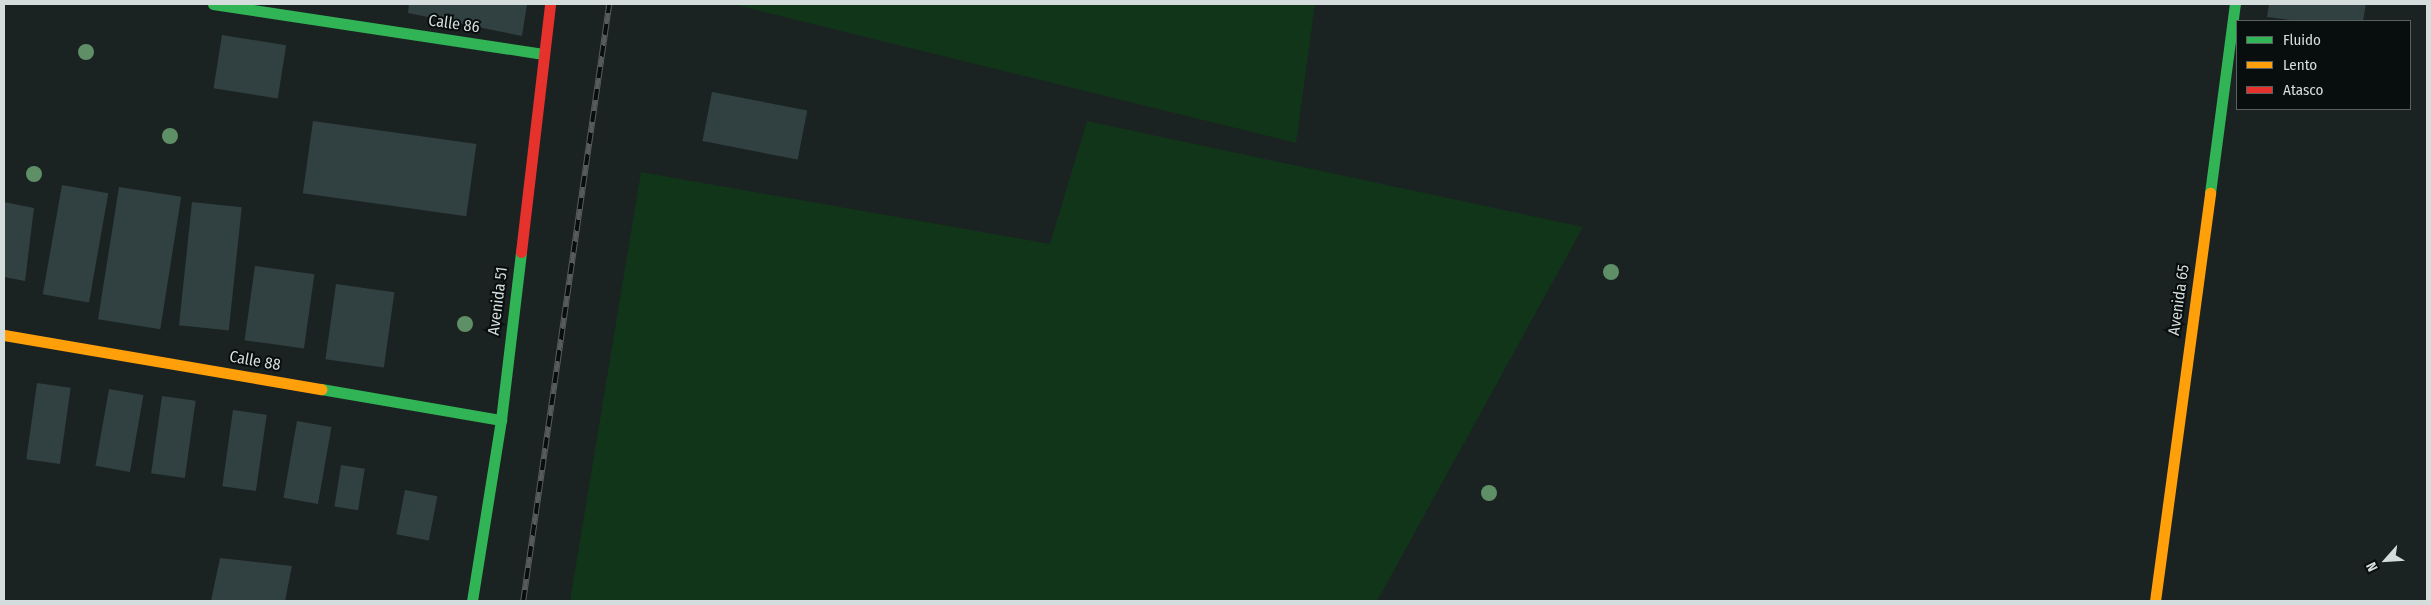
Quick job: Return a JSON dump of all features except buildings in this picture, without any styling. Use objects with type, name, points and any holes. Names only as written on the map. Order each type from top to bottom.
[{"type":"street","name":"Calle 86","points":[[213,4],[543,54]]},
{"type":"street","name":"Avenida 51","points":[[472,601],[501,420],[550,4]]},
{"type":"street","name":"Avenida 65","points":[[2156,601],[2235,4]]},
{"type":"street","name":"Calle 88","points":[[4,335],[501,420]]},
{"type":"green space","points":[[732,4],[1315,4],[1296,143]]},
{"type":"green space","points":[[1087,121],[1583,227],[1377,601],[570,601],[641,172],[1050,244]]},
{"type":"railway","points":[[523,601],[609,4]]},
{"type":"traffic: fast","points":[[213,4],[543,54]]},
{"type":"traffic: fast","points":[[2210,193],[2235,4]]},
{"type":"traffic: fast","points":[[472,601],[501,420],[521,252]]},
{"type":"traffic: fast","points":[[321,389],[501,420]]},
{"type":"traffic: slow","points":[[2155,601],[2210,193]]},
{"type":"traffic: slow","points":[[4,335],[321,389]]},
{"type":"traffic: jam","points":[[521,252],[550,4]]}]
